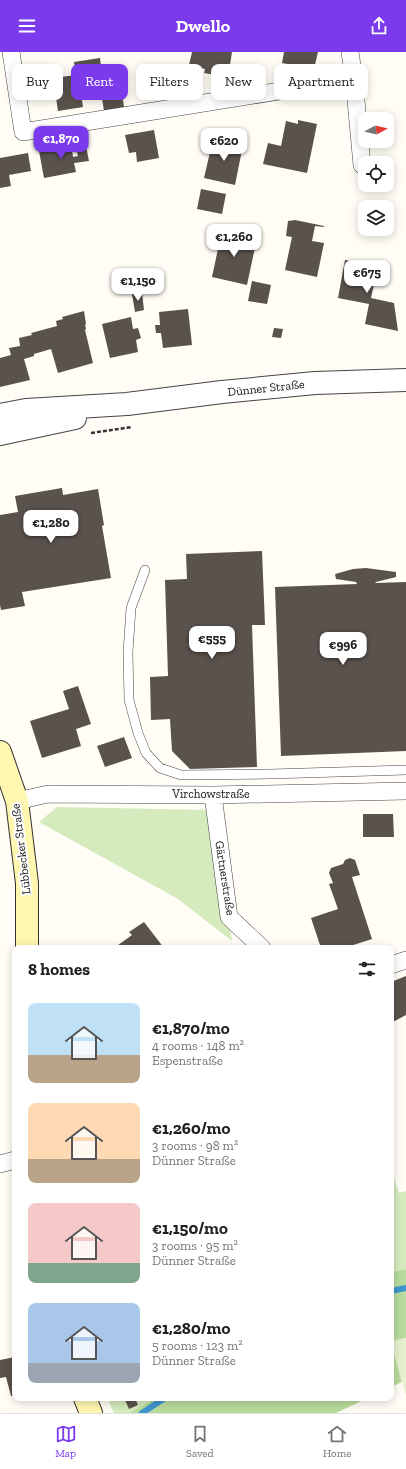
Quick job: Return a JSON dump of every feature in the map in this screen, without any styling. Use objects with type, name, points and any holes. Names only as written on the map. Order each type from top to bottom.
[{"type":"main road","name":"Lübbecker Straße","points":[[0,752],[16,801],[27,883],[27,945]]},
{"type":"main road","points":[[86,1401],[91,1413]]},
{"type":"street","points":[[11,52],[23,132],[274,92]]},
{"type":"street","points":[[350,52],[352,64]]},
{"type":"street","points":[[356,100],[361,156]]},
{"type":"street","name":"Dünner Straße","points":[[0,415],[26,410],[127,404],[222,392],[315,383],[406,380]]},
{"type":"street","name":"Dünner Straße","points":[[0,434],[87,416],[127,404]]},
{"type":"street","name":"Virchowstraße","points":[[16,801],[48,794],[213,795],[406,791]]},
{"type":"street","name":"Gärtnerstraße","points":[[213,795],[229,917],[259,945]]},
{"type":"street","points":[[394,964],[406,960]]},
{"type":"street","points":[[0,1164],[12,1161]]},
{"type":"lane","points":[[145,570],[131,608],[128,652],[129,700],[138,733],[146,754],[160,768],[181,775],[406,770]]},
{"type":"green space","points":[[57,807],[211,810],[232,941],[178,899],[39,822]]},
{"type":"green space","points":[[394,1179],[399,1193],[406,1191],[406,1269],[394,1271]]},
{"type":"green space","points":[[406,1269],[406,1338],[394,1341],[394,1271]]},
{"type":"green space","points":[[406,1338],[406,1396],[394,1352],[394,1340]]},
{"type":"green space","points":[[394,1353],[402,1382],[394,1386]]},
{"type":"green space","points":[[108,1401],[151,1401],[129,1413],[114,1413]]},
{"type":"green space","points":[[151,1401],[362,1401],[336,1413],[129,1413]]},
{"type":"building","points":[[192,52],[232,52],[230,64],[211,64],[211,74],[204,73],[205,69],[203,68],[203,64],[189,64]]},
{"type":"building","points":[[284,52],[318,52],[315,64],[282,63]]},
{"type":"building","points":[[100,58],[101,64],[74,64],[74,62]]},
{"type":"building","points":[[71,76],[71,100],[82,100],[83,107],[58,111],[56,100],[63,100],[63,77]]},
{"type":"building","points":[[102,100],[123,100],[124,107],[104,111]]},
{"type":"building","points":[[298,120],[317,124],[307,173],[263,164],[268,143],[281,146],[286,121],[298,124]]},
{"type":"building","points":[[154,130],[159,158],[137,162],[136,152],[129,153],[125,135]]},
{"type":"building","points":[[213,139],[243,145],[235,185],[204,178]]},
{"type":"building","points":[[71,145],[73,157],[78,156],[76,148],[86,146],[89,161],[74,163],[76,172],[44,178],[39,151]]},
{"type":"building","points":[[28,153],[31,171],[9,175],[11,186],[0,188],[0,158]]},
{"type":"building","points":[[201,189],[226,194],[222,214],[197,209]]},
{"type":"building","points":[[295,220],[324,226],[315,226],[312,241],[324,243],[317,277],[285,270],[292,237],[286,236],[288,221]]},
{"type":"building","points":[[222,230],[257,238],[247,285],[212,277]]},
{"type":"building","points":[[345,260],[378,266],[371,298],[394,303],[398,331],[365,324],[369,304],[338,298]]},
{"type":"building","points":[[252,281],[271,285],[267,304],[248,301]]},
{"type":"building","points":[[142,293],[144,310],[135,312],[132,294]]},
{"type":"building","points":[[188,309],[192,345],[163,348],[161,333],[156,333],[155,325],[160,325],[159,312]]},
{"type":"building","points":[[84,311],[86,324],[85,330],[93,363],[58,373],[51,349],[34,354],[34,356],[24,359],[30,380],[0,387],[0,358],[11,355],[9,348],[20,346],[19,338],[57,326],[56,321],[63,319],[62,317]]},
{"type":"building","points":[[131,317],[133,329],[138,328],[141,338],[136,340],[138,352],[110,358],[102,324]]},
{"type":"building","points":[[274,328],[283,329],[281,338],[272,337]]},
{"type":"building","points":[[62,488],[63,495],[98,489],[104,525],[102,526],[111,578],[22,592],[25,606],[1,610],[0,515],[18,512],[15,496]]},
{"type":"building","points":[[262,551],[265,625],[252,625],[257,767],[190,769],[172,751],[170,719],[151,720],[150,677],[168,676],[165,580],[187,579],[186,554]]},
{"type":"building","points":[[366,568],[396,572],[396,577],[375,583],[406,582],[406,751],[281,756],[275,587],[357,584],[356,582],[336,579],[335,574],[353,569]]},
{"type":"building","points":[[78,686],[91,724],[76,729],[81,746],[42,758],[30,721],[69,709],[63,691]]},
{"type":"building","points":[[124,737],[132,758],[105,767],[97,746]]},
{"type":"building","points":[[363,814],[393,814],[394,837],[363,837]]},
{"type":"building","points":[[350,858],[355,860],[360,875],[352,877],[372,939],[353,945],[320,945],[311,918],[338,909],[329,884],[333,883],[329,873],[331,868],[343,864],[345,860]]},
{"type":"building","points":[[144,922],[162,945],[118,945],[132,935],[129,932]]},
{"type":"building","points":[[406,976],[406,1015],[394,1021],[394,981]]},
{"type":"building","points":[[12,1358],[12,1396],[6,1377],[0,1378],[0,1360]]},
{"type":"building","points":[[125,1401],[136,1401],[138,1405],[129,1409]]},
{"type":"waterway","points":[[394,1290],[406,1288]]},
{"type":"waterway","points":[[142,1413],[160,1401]]}]
